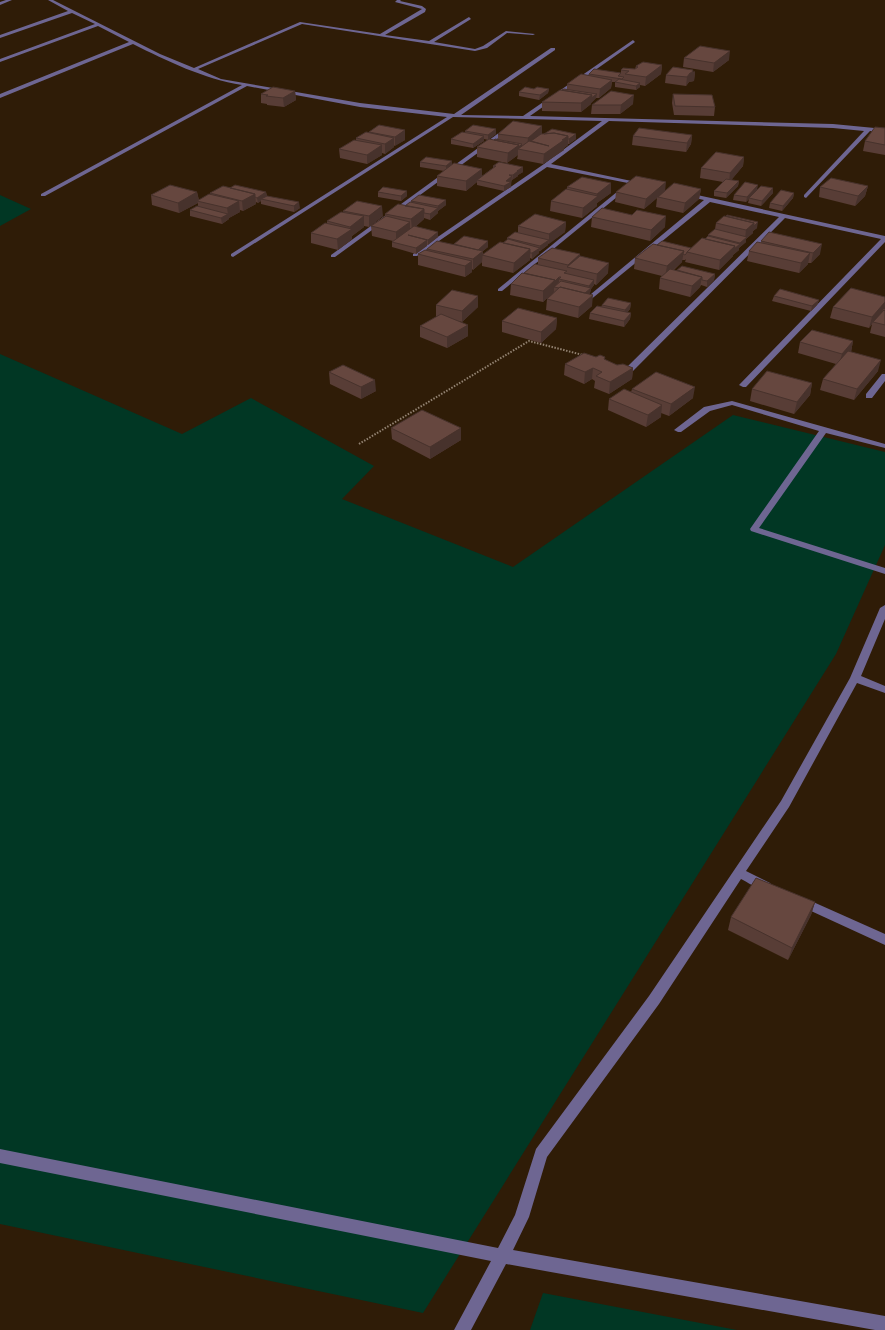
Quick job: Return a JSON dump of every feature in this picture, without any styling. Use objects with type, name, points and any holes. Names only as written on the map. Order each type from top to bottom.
[{"type":"street","points":[[0,4],[10,0]]},
{"type":"street","points":[[50,0],[97,25],[158,54],[220,80],[360,105],[454,116],[740,122],[885,131]]},
{"type":"street","points":[[381,35],[424,9],[397,2],[399,0]]},
{"type":"street","points":[[0,37],[72,11]]},
{"type":"street","points":[[430,43],[469,18]]},
{"type":"street","points":[[195,70],[302,23],[475,50],[485,47],[506,32],[533,34]]},
{"type":"street","points":[[0,61],[97,25]]},
{"type":"street","points":[[333,256],[633,41]]},
{"type":"street","points":[[0,96],[133,42]]},
{"type":"street","points":[[233,255],[454,116],[553,49]]},
{"type":"street","points":[[43,195],[248,84]]},
{"type":"street","points":[[415,255],[546,165],[607,120]]},
{"type":"street","points":[[806,196],[868,129]]},
{"type":"street","points":[[546,165],[646,186]]},
{"type":"street","points":[[500,290],[631,183]]},
{"type":"street","points":[[678,193],[885,238]]},
{"type":"street","points":[[587,300],[709,199]]},
{"type":"street","points":[[630,369],[784,215]]},
{"type":"street","points":[[743,385],[885,238]]},
{"type":"street","points":[[869,396],[885,376]]},
{"type":"street","points":[[678,430],[707,409],[732,403],[885,446]]},
{"type":"street","points":[[824,430],[754,529],[885,571]]},
{"type":"street","points":[[462,1330],[522,1216],[541,1154],[654,1000],[785,804],[855,678],[885,608]]},
{"type":"street","points":[[855,678],[885,690]]},
{"type":"street","points":[[739,873],[774,889]]},
{"type":"street","points":[[794,898],[885,940]]},
{"type":"street","points":[[0,1156],[502,1256],[885,1324]]},
{"type":"path","points":[[359,444],[529,341],[585,356]]},
{"type":"green space","points":[[0,195],[31,209],[0,226]]},
{"type":"green space","points":[[0,354],[182,434],[251,398],[374,466],[342,499],[513,567],[733,415],[885,452],[885,545],[836,654],[423,1313],[0,1224]]},
{"type":"green space","points":[[543,1293],[737,1330],[530,1330]]},
{"type":"building","points":[[700,46],[730,51],[714,63],[684,58]]},
{"type":"building","points":[[643,62],[662,65],[646,77],[625,74],[629,71],[621,70],[623,68],[635,69],[638,67],[636,66]]},
{"type":"building","points":[[673,67],[693,70],[692,72],[695,72],[690,73],[687,77],[666,75]]},
{"type":"building","points":[[594,69],[621,73],[618,76],[624,77],[622,79],[589,74]]},
{"type":"building","points":[[581,74],[612,80],[600,89],[567,84]]},
{"type":"building","points":[[619,79],[640,83],[636,86],[615,82]]},
{"type":"building","points":[[273,87],[295,91],[283,98],[261,94]]},
{"type":"building","points":[[525,87],[534,89],[537,87],[549,89],[540,95],[519,92]]},
{"type":"building","points":[[564,89],[597,94],[591,98],[592,95],[562,90]]},
{"type":"building","points":[[560,90],[592,95],[581,103],[542,102]]},
{"type":"building","points":[[611,91],[634,95],[621,105],[592,105]]},
{"type":"building","points":[[673,94],[712,95],[715,107],[675,106]]},
{"type":"building","points":[[513,121],[542,126],[528,138],[498,134]]},
{"type":"building","points":[[379,125],[405,130],[395,137],[369,132]]},
{"type":"building","points":[[473,125],[496,129],[488,135],[465,131]]},
{"type":"building","points":[[875,127],[885,128],[885,145],[865,141]]},
{"type":"building","points":[[639,128],[692,135],[687,143],[633,136]]},
{"type":"building","points":[[552,129],[576,134],[568,139],[568,136],[554,133],[544,134]]},
{"type":"building","points":[[366,132],[394,138],[385,144],[356,138]]},
{"type":"building","points":[[462,132],[484,136],[473,144],[451,139]]},
{"type":"building","points":[[554,133],[568,136],[544,154],[518,149],[529,141],[549,146],[531,141],[541,134]]},
{"type":"building","points":[[489,139],[519,145],[508,153],[477,147]]},
{"type":"building","points":[[354,140],[382,145],[367,155],[339,149]]},
{"type":"building","points":[[494,140],[522,144],[519,147],[519,145]]},
{"type":"building","points":[[716,152],[744,157],[730,173],[701,168]]},
{"type":"building","points":[[426,157],[452,161],[446,166],[420,162]]},
{"type":"building","points":[[499,162],[523,167],[513,175],[509,175],[512,176],[506,181],[511,182],[504,186],[477,180],[496,166],[493,166]]},
{"type":"building","points":[[454,163],[482,169],[466,181],[437,176]]},
{"type":"building","points":[[636,176],[666,182],[646,199],[616,192]]},
{"type":"building","points":[[582,177],[611,183],[597,194],[567,187]]},
{"type":"building","points":[[831,178],[868,186],[858,196],[820,187]]},
{"type":"building","points":[[726,179],[739,181],[727,193],[714,191]]},
{"type":"building","points":[[745,182],[758,185],[747,197],[734,195]]},
{"type":"building","points":[[674,183],[701,189],[685,203],[658,197]]},
{"type":"building","points":[[170,185],[197,192],[178,203],[151,195]]},
{"type":"building","points":[[235,185],[266,192],[257,198],[255,197],[255,194],[230,188]]},
{"type":"building","points":[[223,186],[255,194],[242,201],[210,193]]},
{"type":"building","points":[[761,186],[773,188],[762,201],[749,198]]},
{"type":"building","points":[[383,187],[407,191],[401,196],[378,192]]},
{"type":"building","points":[[566,189],[598,196],[583,208],[551,201]]},
{"type":"building","points":[[781,190],[794,193],[783,206],[770,203]]},
{"type":"building","points":[[209,194],[239,201],[227,208],[197,201]]},
{"type":"building","points":[[419,195],[446,200],[438,206],[411,201]]},
{"type":"building","points":[[267,196],[299,202],[294,206],[261,199]]},
{"type":"building","points":[[357,201],[382,206],[369,216],[343,211]]},
{"type":"building","points":[[410,202],[438,208],[430,214],[424,213],[424,209],[405,206]]},
{"type":"building","points":[[398,204],[424,209],[411,219],[385,214]]},
{"type":"building","points":[[197,206],[228,214],[221,218],[190,210]]},
{"type":"building","points":[[602,208],[632,215],[637,210],[666,216],[651,230],[592,217]]},
{"type":"building","points":[[341,212],[364,216],[350,227],[327,221]]},
{"type":"building","points":[[535,214],[566,222],[549,234],[518,226]]},
{"type":"building","points":[[386,216],[410,222],[396,232],[371,226]]},
{"type":"building","points":[[724,216],[754,223],[746,230],[716,223]]},
{"type":"building","points":[[726,216],[758,222],[754,226],[754,223]]},
{"type":"building","points":[[325,223],[352,229],[337,239],[311,233]]},
{"type":"building","points":[[414,226],[438,232],[428,240],[408,235],[427,240],[416,248],[392,242]]},
{"type":"building","points":[[715,229],[747,237],[740,243],[708,235]]},
{"type":"building","points":[[515,232],[549,240],[540,246],[507,238]]},
{"type":"building","points":[[769,232],[822,244],[813,253],[761,241]]},
{"type":"building","points":[[464,236],[488,241],[478,250],[454,244]]},
{"type":"building","points":[[708,236],[740,244],[734,249],[735,246],[705,239]]},
{"type":"building","points":[[702,238],[735,246],[720,260],[687,252]]},
{"type":"building","points":[[508,239],[540,248],[530,253],[530,249],[503,243]]},
{"type":"building","points":[[437,241],[483,251],[473,259],[427,249]]},
{"type":"building","points":[[662,241],[691,248],[685,255],[683,254],[684,251],[657,245]]},
{"type":"building","points":[[500,242],[530,249],[514,263],[482,255]]},
{"type":"building","points":[[757,242],[810,253],[801,263],[749,251]]},
{"type":"building","points":[[653,244],[684,251],[667,266],[635,258]]},
{"type":"building","points":[[552,248],[580,254],[568,265],[538,258]]},
{"type":"building","points":[[425,250],[472,261],[465,266],[418,254]]},
{"type":"building","points":[[580,256],[609,263],[597,274],[567,267]]},
{"type":"building","points":[[535,264],[567,271],[564,273],[594,280],[589,286],[559,279],[561,277],[555,281],[524,273]]},
{"type":"building","points":[[682,266],[715,274],[707,281],[702,280],[702,277],[677,270]]},
{"type":"building","points":[[670,269],[702,277],[692,286],[660,278]]},
{"type":"building","points":[[522,273],[555,280],[543,291],[511,284]]},
{"type":"building","points":[[561,281],[591,288],[585,293],[554,287]]},
{"type":"building","points":[[560,287],[593,295],[579,307],[547,299]]},
{"type":"building","points":[[851,288],[885,297],[885,302],[872,317],[833,307]]},
{"type":"building","points":[[780,289],[819,300],[812,306],[774,296]]},
{"type":"building","points":[[452,290],[478,296],[462,311],[436,305]]},
{"type":"building","points":[[608,298],[631,303],[625,310],[602,305]]},
{"type":"building","points":[[597,306],[631,313],[624,321],[590,313]]},
{"type":"building","points":[[518,308],[557,318],[541,332],[502,321]]},
{"type":"building","points":[[884,310],[885,325],[873,322]]},
{"type":"building","points":[[441,314],[468,325],[447,337],[420,326]]},
{"type":"building","points":[[812,330],[853,341],[842,354],[800,342]]},
{"type":"building","points":[[848,351],[881,360],[857,389],[823,379]]},
{"type":"building","points":[[584,353],[596,357],[600,355],[605,357],[604,359],[617,365],[623,364],[633,368],[610,382],[596,376],[602,372],[593,368],[585,372],[565,364]]},
{"type":"building","points":[[343,365],[375,380],[361,387],[329,372]]},
{"type":"building","points":[[767,371],[812,383],[797,402],[752,389]]},
{"type":"building","points":[[656,372],[695,387],[671,404],[632,389]]},
{"type":"building","points":[[624,389],[662,405],[648,415],[609,399]]},
{"type":"building","points":[[422,410],[461,428],[430,447],[391,428]]},
{"type":"building","points":[[756,878],[815,902],[792,948],[731,917]]}]
